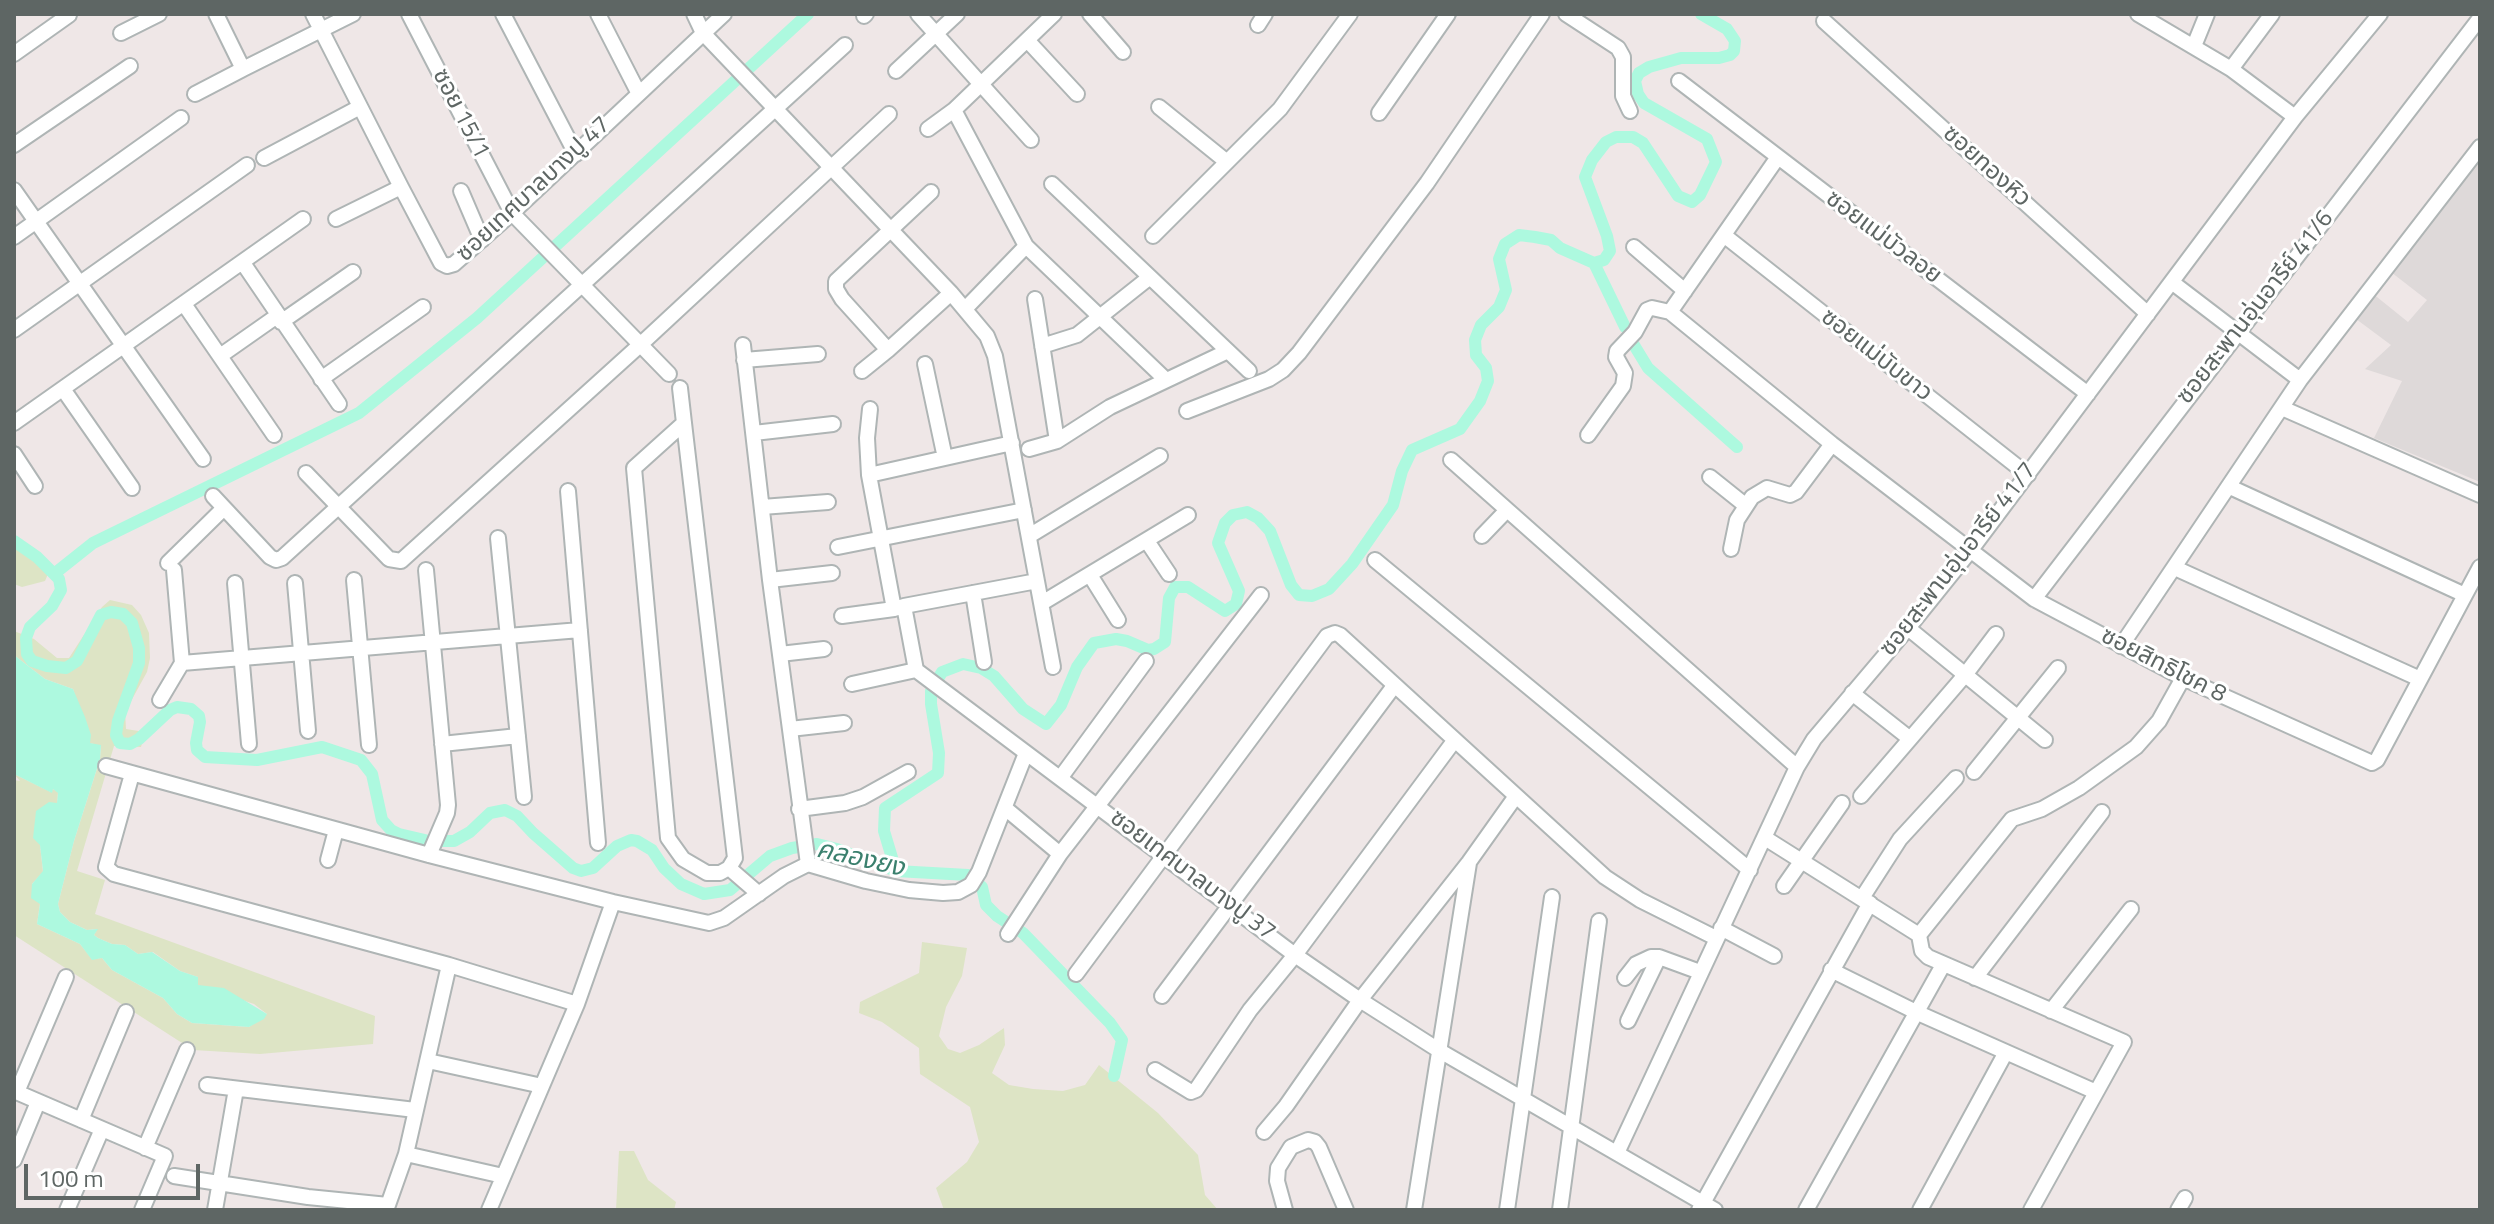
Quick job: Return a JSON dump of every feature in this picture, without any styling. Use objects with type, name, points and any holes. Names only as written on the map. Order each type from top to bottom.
[{"type":"street","points":[[121,33],[159,14]]},
{"type":"street","points":[[216,14],[243,69]]},
{"type":"street","name":"ซอยเทศบาลบางปู 47","points":[[313,14],[441,263],[447,266],[454,264],[512,213],[724,14]]},
{"type":"street","points":[[195,94],[353,14]]},
{"type":"street","name":"ซอย 15/1","points":[[409,14],[512,213],[669,374]]},
{"type":"street","points":[[503,14],[576,154]]},
{"type":"street","points":[[598,14],[638,92]]},
{"type":"street","points":[[694,14],[703,33],[951,293],[987,336],[995,356],[1053,667]]},
{"type":"street","points":[[918,14],[1031,140]]},
{"type":"street","points":[[896,71],[957,14]]},
{"type":"street","points":[[928,129],[954,110],[1054,14]]},
{"type":"street","points":[[1090,14],[1123,52]]},
{"type":"street","points":[[1153,236],[1280,109],[1350,14]]},
{"type":"street","points":[[1379,113],[1448,14]]},
{"type":"street","points":[[1187,411],[1269,379],[1299,353],[1427,183],[1542,14]]},
{"type":"street","points":[[1566,14],[1618,48],[1623,57],[1623,96],[1630,111]]},
{"type":"street","points":[[2138,14],[2231,69],[2295,117]]},
{"type":"street","points":[[2194,46],[2207,14]]},
{"type":"street","points":[[2231,69],[2272,14]]},
{"type":"street","name":"ซอยสะพานอุ่นอารีย์ 41/7","points":[[1617,1153],[1797,767],[1814,739],[1970,551],[2295,117],[2380,14]]},
{"type":"street","points":[[14,54],[69,15]]},
{"type":"street","name":"ซอยสะพานอุ่นอารีย์ 41/6","points":[[2034,599],[2480,18]]},
{"type":"street","name":"ซอยทองหิว","points":[[1824,21],[2148,314]]},
{"type":"street","points":[[1027,40],[1077,94]]},
{"type":"street","points":[[213,496],[270,557],[276,560],[282,558],[845,45]]},
{"type":"street","points":[[14,145],[130,66]]},
{"type":"street","name":"ซอยแม่บัวลอย","points":[[1679,81],[2088,394]]},
{"type":"street","points":[[264,158],[360,107]]},
{"type":"street","points":[[1159,107],[1227,162]]},
{"type":"street","points":[[954,110],[1026,246],[1165,379]]},
{"type":"street","points":[[306,473],[389,559],[401,561],[889,114]]},
{"type":"street","points":[[14,237],[181,118]]},
{"type":"street","points":[[2121,646],[2300,380],[2480,147]]},
{"type":"street","points":[[1588,435],[1623,386],[1625,373],[1616,357],[1617,351],[1635,332],[1647,310],[1652,308],[1670,312],[1778,157]]},
{"type":"street","points":[[14,330],[247,165]]},
{"type":"street","points":[[1052,184],[1249,371]]},
{"type":"street","points":[[336,219],[401,187]]},
{"type":"street","points":[[14,190],[203,459]]},
{"type":"street","points":[[461,191],[482,240]]},
{"type":"street","points":[[888,350],[842,299],[836,289],[836,281],[931,192]]},
{"type":"street","points":[[14,423],[303,219]]},
{"type":"street","name":"ซอยแม่บับขาว","points":[[1725,236],[2028,475]]},
{"type":"street","points":[[965,309],[1026,246]]},
{"type":"street","points":[[1634,247],[1685,291]]},
{"type":"street","points":[[243,263],[339,404]]},
{"type":"street","points":[[220,356],[353,272]]},
{"type":"street","points":[[1042,346],[1077,335],[1150,277]]},
{"type":"street","points":[[2173,283],[2300,380]]},
{"type":"street","points":[[862,371],[951,293]]},
{"type":"street","points":[[1035,299],[1057,441]]},
{"type":"street","points":[[184,304],[274,435]]},
{"type":"street","points":[[321,379],[423,307]]},
{"type":"street","name":"ซอยสิทธิโชค 8","points":[[1670,312],[1832,444],[2034,599],[2183,678],[2372,763],[2377,760],[2420,679]]},
{"type":"street","points":[[1029,449],[1057,441],[1110,407],[1228,351]]},
{"type":"street","points":[[806,855],[744,353],[818,354]]},
{"type":"street","points":[[925,364],[945,458]]},
{"type":"street","points":[[680,388],[738,877]]},
{"type":"street","points":[[63,389],[132,488]]},
{"type":"street","points":[[2282,408],[2480,495]]},
{"type":"street","points":[[852,684],[916,670],[881,540],[869,475],[867,438],[870,409]]},
{"type":"street","points":[[684,423],[634,468],[668,838],[683,859],[707,873],[738,877],[759,894]]},
{"type":"street","points":[[754,433],[833,424]]},
{"type":"street","points":[[869,475],[1012,443]]},
{"type":"street","points":[[1731,549],[1737,520],[1752,497],[1767,488],[1790,495],[1796,492],[1832,444]]},
{"type":"street","points":[[14,454],[35,486]]},
{"type":"street","points":[[1029,536],[1160,456]]},
{"type":"street","points":[[1451,460],[1797,767]]},
{"type":"street","points":[[1710,477],[1745,505]]},
{"type":"street","points":[[2230,487],[2465,595]]},
{"type":"street","points":[[568,491],[598,843]]},
{"type":"street","points":[[762,507],[828,502]]},
{"type":"street","points":[[160,700],[182,663],[171,567],[224,508]]},
{"type":"street","points":[[838,547],[1024,510]]},
{"type":"street","points":[[1482,536],[1507,510]]},
{"type":"street","points":[[1042,603],[1188,515]]},
{"type":"street","points":[[498,538],[524,797]]},
{"type":"street","points":[[1147,541],[1169,574]]},
{"type":"street","points":[[1375,560],[1750,870]]},
{"type":"street","points":[[2175,568],[2420,679],[2480,567]]},
{"type":"street","points":[[426,570],[448,805],[430,852]]},
{"type":"street","points":[[770,580],[832,573]]},
{"type":"street","points":[[1090,575],[1118,620]]},
{"type":"street","points":[[354,580],[369,745]]},
{"type":"street","points":[[842,616],[1037,581]]},
{"type":"street","points":[[235,583],[249,744]]},
{"type":"street","points":[[295,583],[308,731]]},
{"type":"street","points":[[973,593],[984,662]]},
{"type":"street","points":[[1011,929],[1060,854],[1261,595]]},
{"type":"street","points":[[1908,628],[2045,740]]},
{"type":"street","points":[[182,663],[580,630]]},
{"type":"street","points":[[1861,796],[1965,675],[1996,634]]},
{"type":"street","points":[[1076,974],[1327,636],[1340,635],[1621,889],[1774,956]]},
{"type":"street","points":[[780,654],[824,649]]},
{"type":"street","points":[[1061,777],[1146,661]]},
{"type":"street","points":[[1974,772],[2058,668]]},
{"type":"street","name":"ซอยเทศบาลบางปู 37","points":[[916,670],[1295,955],[1360,1000],[1705,1208]]},
{"type":"street","points":[[1919,935],[2012,819],[2042,809],[2079,788],[2136,747],[2159,721],[2183,678]]},
{"type":"street","points":[[1162,996],[1394,686]]},
{"type":"street","points":[[1852,693],[1909,738]]},
{"type":"street","points":[[790,729],[844,723]]},
{"type":"street","points":[[442,744],[518,736]]},
{"type":"street","points":[[1155,1070],[1191,1092],[1196,1090],[1250,1010],[1295,955],[1454,741]]},
{"type":"street","points":[[806,855],[866,881],[909,890],[958,892],[971,885],[979,872],[1026,753]]},
{"type":"street","points":[[106,766],[336,830],[613,902],[709,923],[724,918],[759,894],[806,855]]},
{"type":"street","points":[[799,809],[854,800],[908,772]]},
{"type":"street","points":[[132,774],[107,862],[108,870],[577,1004]]},
{"type":"street","points":[[1705,1208],[1900,839],[1956,778]]},
{"type":"street","points":[[1264,1132],[1516,796]]},
{"type":"street","points":[[1784,886],[1842,803]]},
{"type":"street","points":[[1005,808],[1060,854]]},
{"type":"street","points":[[1975,978],[2102,812]]},
{"type":"street","points":[[328,860],[336,830]]},
{"type":"street","points":[[1765,838],[1919,935],[1922,951],[1943,965],[2124,1042],[2031,1210]]},
{"type":"street","points":[[1414,1210],[1469,862]]},
{"type":"street","points":[[1507,1210],[1552,897]]},
{"type":"street","points":[[489,1210],[577,1004],[613,902]]},
{"type":"street","points":[[2051,1011],[2131,909]]},
{"type":"street","points":[[1560,1210],[1599,921]]},
{"type":"street","points":[[1628,1021],[1659,957]]},
{"type":"street","points":[[1625,978],[1643,959],[1659,957],[1700,972]]},
{"type":"street","points":[[174,1176],[388,1207],[406,1154],[449,965]]},
{"type":"street","points":[[1806,1210],[1943,965]]},
{"type":"street","points":[[1831,970],[1918,1013],[2096,1092]]},
{"type":"street","points":[[66,977],[16,1092],[165,1156],[142,1210]]},
{"type":"street","points":[[81,1120],[126,1012]]},
{"type":"street","points":[[145,1148],[187,1050]]},
{"type":"street","points":[[1920,1210],[2006,1052]]},
{"type":"street","points":[[428,1061],[542,1086]]},
{"type":"street","points":[[207,1085],[415,1110]]},
{"type":"street","points":[[215,1210],[236,1089]]},
{"type":"street","points":[[14,1160],[38,1102]]},
{"type":"street","points":[[67,1210],[102,1129]]},
{"type":"street","points":[[1285,1210],[1277,1181],[1278,1168],[1291,1147],[1308,1140],[1319,1147],[1346,1210]]},
{"type":"street","points":[[406,1154],[503,1176]]},
{"type":"shaded area","points":[[2480,149],[2480,482],[2374,438],[2402,381],[2365,369],[2391,345],[2352,316],[2372,293],[2408,322],[2427,300],[2387,269]]},
{"type":"shaded area","points":[[14,545],[45,569],[48,574],[45,581],[22,587],[14,584]]},
{"type":"shaded area","points":[[110,600],[132,605],[141,615],[149,633],[150,658],[147,672],[125,712],[126,729],[145,732],[141,747],[114,746],[77,871],[105,880],[95,914],[375,1016],[373,1044],[260,1054],[193,1050],[14,935],[14,780],[20,781],[14,774],[51,792],[53,789],[58,792],[57,804],[40,845],[43,872],[32,884],[40,904],[37,924],[80,944],[92,959],[102,958],[112,970],[163,998],[177,1014],[192,1023],[249,1027],[267,1014],[254,1004],[197,985],[198,977],[180,971],[153,952],[138,954],[125,945],[98,938],[94,935],[97,929],[87,930],[70,922],[60,912],[58,904],[100,759],[101,746],[90,743],[73,689],[45,679],[14,655],[14,631],[34,639],[57,658],[69,658],[102,607]]},
{"type":"shaded area","points":[[14,655],[45,679],[73,689],[91,735],[90,743],[101,745],[100,759],[58,904],[60,912],[70,922],[87,930],[98,929],[94,935],[98,938],[125,945],[138,954],[152,952],[180,971],[198,977],[198,985],[224,988],[267,1014],[264,1019],[249,1027],[192,1023],[177,1014],[163,998],[112,970],[102,958],[92,960],[80,944],[37,924],[40,904],[31,898],[32,884],[43,871],[40,845],[33,838],[36,811],[49,802],[57,803],[58,793],[14,774]]},
{"type":"shaded area","points":[[922,942],[967,948],[962,976],[946,1007],[939,1036],[948,1049],[960,1053],[979,1045],[1004,1028],[1005,1045],[992,1073],[1009,1085],[1033,1089],[1063,1091],[1085,1085],[1099,1065],[1158,1113],[1198,1155],[1205,1195],[1218,1210],[944,1210],[936,1188],[967,1162],[979,1142],[970,1107],[920,1074],[919,1048],[882,1022],[859,1013],[860,1002],[919,973]]},
{"type":"shaded area","points":[[619,1151],[634,1151],[648,1180],[676,1202],[674,1210],[616,1210]]},
{"type":"waterway","points":[[54,574],[93,543],[359,413],[477,318],[808,14]]},
{"type":"waterway","points":[[896,871],[884,831],[885,808],[938,773],[939,753],[931,691],[942,672],[963,664],[981,668],[994,676],[1023,709],[1046,724],[1061,705],[1077,667],[1094,643],[1116,639],[1148,650],[1165,642],[1169,598],[1175,587],[1188,587],[1225,611],[1236,604],[1239,591],[1218,543],[1225,523],[1233,515],[1247,512],[1270,531],[1291,585],[1299,595],[1312,596],[1329,589],[1352,564],[1393,505],[1402,471],[1412,450],[1460,429],[1480,401],[1488,381],[1486,368],[1476,355],[1475,340],[1481,325],[1499,307],[1506,290],[1499,259],[1505,244],[1519,235],[1535,237],[1551,240],[1560,248],[1594,263],[1604,260],[1610,251],[1607,236],[1585,177],[1592,160],[1606,142],[1616,137],[1633,137],[1643,143],[1678,196],[1692,202],[1700,195],[1716,162],[1707,139],[1644,103],[1635,81],[1639,73],[1649,67],[1681,58],[1719,58],[1734,51],[1735,41],[1727,29],[1701,14]]},
{"type":"waterway","points":[[1594,263],[1625,327]]},
{"type":"waterway","points":[[1634,345],[1648,368],[1737,447]]},
{"type":"waterway","name":"คลองยง","points":[[14,541],[37,557],[59,579],[61,590],[52,606],[30,627],[26,638],[27,654],[32,661],[66,668],[77,661],[101,615],[111,612],[123,614],[132,623],[139,648],[139,663],[118,721],[116,735],[120,743],[130,744],[139,739],[170,710],[177,707],[191,709],[199,716],[197,750],[205,757],[257,760],[322,747],[361,760],[372,774],[382,820],[399,834],[429,841],[454,841],[470,832],[490,813],[505,810],[517,816],[573,868],[581,871],[593,868],[617,846],[631,840],[637,841],[652,850],[664,868],[681,884],[704,894],[730,890],[770,856],[817,844],[896,871],[968,875],[982,887],[986,905],[1023,933],[1110,1023],[1122,1040],[1114,1076]]}]
